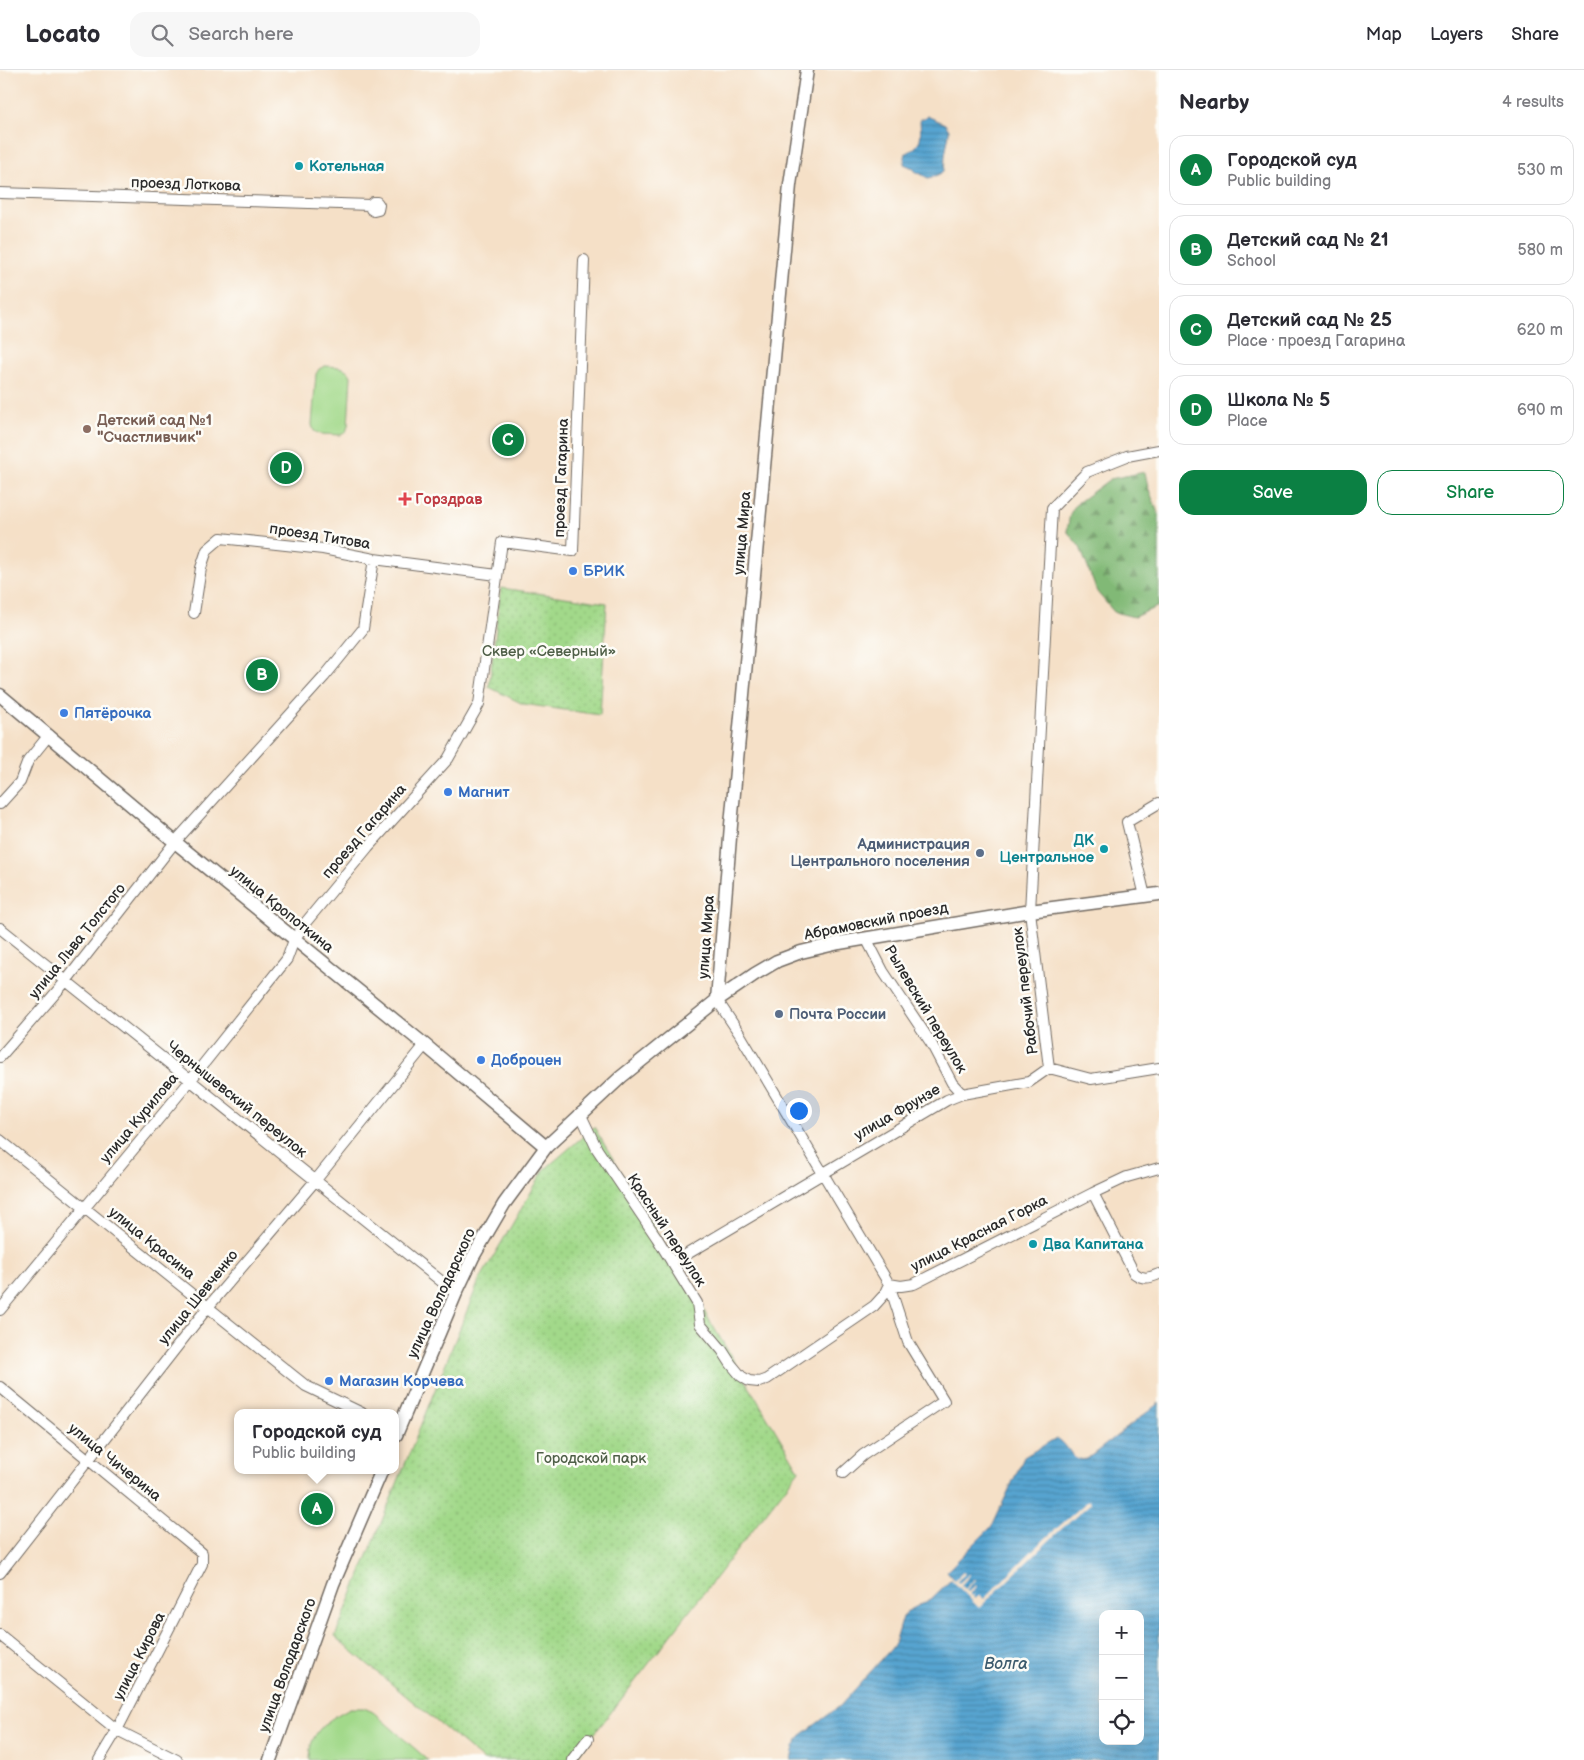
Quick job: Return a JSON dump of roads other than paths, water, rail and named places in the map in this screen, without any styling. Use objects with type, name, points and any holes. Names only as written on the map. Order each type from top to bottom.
[{"type":"street","name":"улица Мира","points":[[717,1000],[731,825],[790,185],[807,70]]},
{"type":"street","name":"проезд Лоткова","points":[[0,193],[370,205]]},
{"type":"street","name":"проезд Гагарина","points":[[294,940],[306,922],[368,847],[448,758],[479,704],[502,542],[573,551],[584,260]]},
{"type":"street","name":"Рабочий переулок","points":[[1049,1068],[1030,911],[1052,508],[1087,472],[1127,456],[1159,450]]},
{"type":"street","name":"проезд Титова","points":[[194,613],[201,568],[207,550],[222,538],[323,549],[374,560],[498,575]]},
{"type":"street","name":"улица Льва Толстого","points":[[0,1057],[66,981],[175,842],[320,681],[363,630],[374,560]]},
{"type":"street","name":"улица Кропоткина","points":[[0,695],[175,842],[546,1147]]},
{"type":"street","points":[[0,804],[20,782],[28,761],[48,734]]},
{"type":"street","points":[[1144,896],[1127,822],[1159,803]]},
{"type":"street","name":"Абрамовский проезд","points":[[546,1147],[580,1113],[648,1054],[717,1000],[778,961],[801,952],[866,938],[1030,911],[1159,894]]},
{"type":"street","name":"Чернышевский переулок","points":[[0,928],[456,1294]]},
{"type":"street","name":"Рылевский переулок","points":[[866,938],[883,971],[931,1044],[952,1083],[962,1094]]},
{"type":"street","name":"улица Курилова","points":[[0,1310],[190,1081],[286,959],[294,940]]},
{"type":"street","points":[[717,1000],[739,1033],[889,1284],[908,1342],[944,1401],[863,1454],[842,1473]]},
{"type":"street","name":"улица Шевченко","points":[[0,1573],[208,1307],[315,1180],[424,1045]]},
{"type":"street","points":[[1049,1068],[1091,1079],[1159,1068]]},
{"type":"street","name":"улица Фрунзе","points":[[672,1263],[947,1100],[962,1094],[1029,1082],[1049,1068]]},
{"type":"street","name":"Красный переулок","points":[[580,1113],[597,1149],[698,1303],[700,1324],[741,1376],[750,1381],[759,1382],[767,1379],[791,1364],[874,1306],[884,1295],[889,1284]]},
{"type":"street","name":"улица Красина","points":[[0,1140],[306,1386],[354,1409]]},
{"type":"street","name":"улица Володарского","points":[[399,1424],[473,1257],[504,1204],[546,1147]]},
{"type":"street","name":"улица Красная Горка","points":[[889,1284],[901,1286],[914,1284],[1093,1192],[1127,1177],[1159,1168]]},
{"type":"street","points":[[1093,1192],[1134,1273],[1146,1278],[1159,1274]]},
{"type":"street","name":"улица Чичерина","points":[[0,1387],[202,1553],[202,1564]]},
{"type":"street","name":"улица Володарского","points":[[270,1760],[318,1625],[380,1474]]},
{"type":"street","name":"улица Кирова","points":[[99,1760],[118,1730],[202,1564]]},
{"type":"street","points":[[0,1635],[118,1730],[177,1760]]},
{"type":"street","points":[[572,1760],[588,1739]]},
{"type":"water","points":[[927,116],[945,124],[949,130],[943,171],[928,178],[904,164],[905,154],[911,151],[920,140],[920,120]]},
{"type":"water","name":"Волга","points":[[1159,1403],[1159,1760],[791,1760],[794,1747],[800,1736],[840,1706],[895,1644],[906,1612],[931,1599],[953,1578],[947,1571],[992,1526],[1024,1457],[1056,1438],[1073,1455],[1081,1459],[1087,1459]]},
{"type":"place","name":"Котельная","points":[[299,166]]},
{"type":"place","name":"Детский сад №1 \"Счастливчик\"","points":[[87,429]]},
{"type":"place","name":"Детский сад № 25","points":[[508,440]]},
{"type":"place","name":"Школа № 5","points":[[286,468]]},
{"type":"place","name":"Горздрав","points":[[405,499]]},
{"type":"place","name":"БРИК","points":[[573,571]]},
{"type":"place","name":"Детский сад № 21","points":[[262,675]]},
{"type":"place","name":"Пятёрочка","points":[[64,713]]},
{"type":"place","name":"Магнит","points":[[448,792]]},
{"type":"place","name":"ДК Центральное","points":[[1104,849]]},
{"type":"place","name":"Администрация Центрального поселения","points":[[980,853]]},
{"type":"place","name":"Почта России","points":[[779,1014]]},
{"type":"place","name":"Доброцен","points":[[481,1060]]},
{"type":"place","name":"Два Капитана","points":[[1033,1244]]},
{"type":"place","name":"Магазин Корчева","points":[[329,1381]]},
{"type":"place","name":"Городской суд","points":[[317,1509]]},
{"type":"park label","name":"Сквер «Северный»","points":[[549,651]]},
{"type":"park label","name":"Городской парк","points":[[591,1458]]}]
